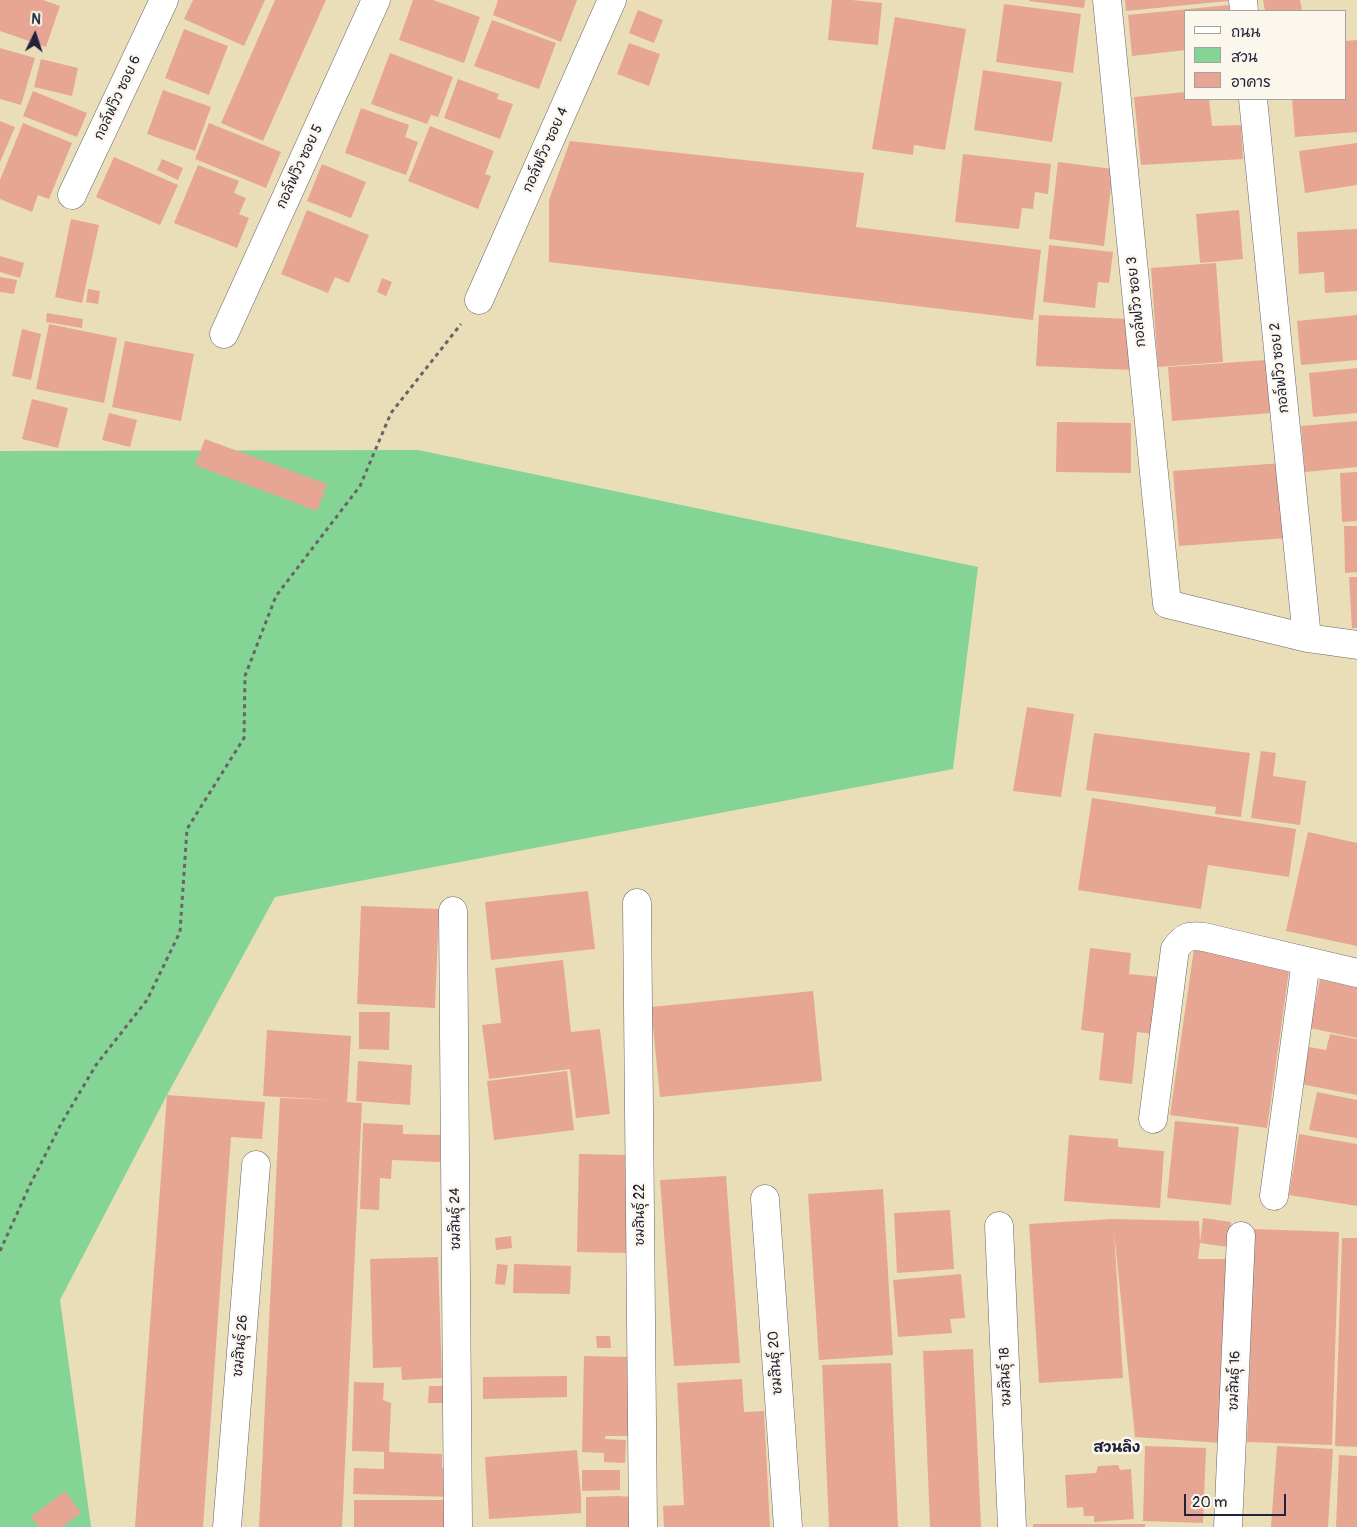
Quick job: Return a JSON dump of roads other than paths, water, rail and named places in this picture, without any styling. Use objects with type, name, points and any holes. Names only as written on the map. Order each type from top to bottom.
[{"type":"street","name":"กอล์ฟวิว ซอย 6","points":[[72,195],[164,0]]},
{"type":"street","name":"กอล์ฟวิว ซอย 5","points":[[224,334],[376,0]]},
{"type":"street","name":"กอล์ฟวิว ซอย 4","points":[[479,300],[612,0]]},
{"type":"street","name":"กอล์ฟวิว ซอย 3","points":[[1107,0],[1167,604],[1307,638]]},
{"type":"street","name":"กอล์ฟวิว ซอย 2","points":[[1253,100],[1307,638]]},
{"type":"street","points":[[1307,638],[1357,645]]},
{"type":"street","name":"ชมสินธุ์ 22","points":[[637,903],[643,1527]]},
{"type":"street","name":"ชมสินธุ์ 24","points":[[453,911],[458,1527]]},
{"type":"street","points":[[1153,1118],[1175,949],[1181,941],[1191,936],[1204,937],[1357,973]]},
{"type":"street","points":[[1274,1196],[1306,961]]},
{"type":"street","name":"ชมสินธุ์ 26","points":[[226,1527],[256,1164]]},
{"type":"street","name":"ชมสินธุ์ 20","points":[[765,1199],[788,1527]]},
{"type":"street","name":"ชมสินธุ์ 18","points":[[999,1226],[1012,1527]]},
{"type":"street","name":"ชมสินธุ์ 16","points":[[1228,1527],[1241,1236]]},
{"type":"district","name":"สวนลิง","points":[[1117,1448]]}]
